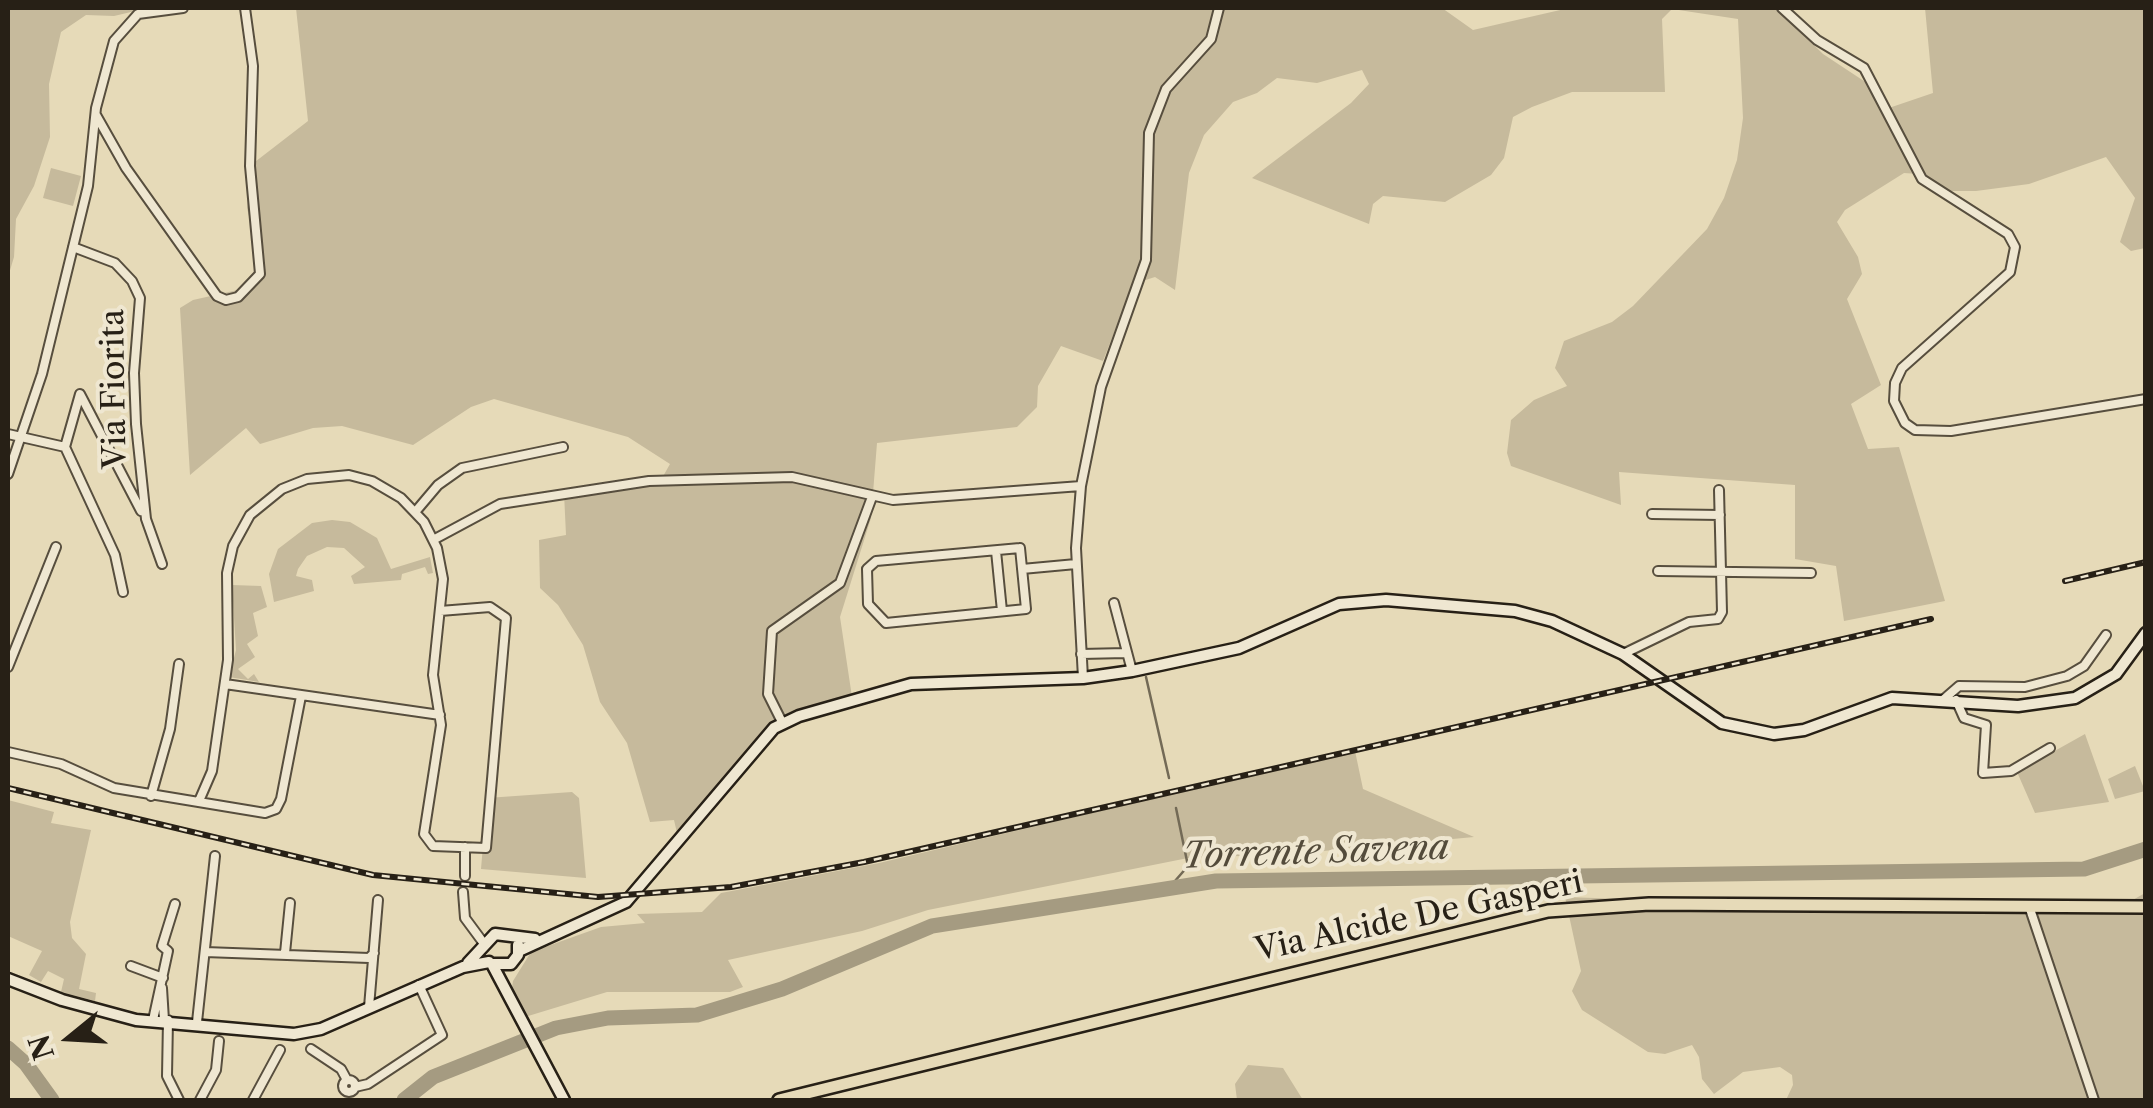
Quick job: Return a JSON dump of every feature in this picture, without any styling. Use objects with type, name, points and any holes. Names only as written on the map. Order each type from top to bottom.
[{"type":"main road","points":[[463,967],[499,933],[517,945],[626,902],[760,740],[782,722],[910,684],[1083,678],[1132,671],[1239,648],[1328,608],[1363,600],[1515,611],[1552,621],[1623,654],[1694,708],[1752,733],[1796,732],[1892,698],[2031,706],[2075,698],[2116,674],[2146,633]]},
{"type":"main road","name":"Via Alcide De Gasperi","points":[[779,1100],[1548,910],[1650,904],[2146,907]]},
{"type":"main road","points":[[506,991],[517,945]]},
{"type":"main road","points":[[485,947],[564,1100]]},
{"type":"main road","points":[[8,979],[89,1009],[197,1022],[220,1034],[281,1042],[308,1041],[369,1007],[463,967],[512,964]]},
{"type":"street","points":[[8,474],[23,438],[74,247],[88,186],[101,81],[121,28],[138,14],[183,8]]},
{"type":"street","points":[[96,116],[142,193],[216,296],[226,300],[238,297],[260,274],[250,166],[253,66],[245,8]]},
{"type":"street","points":[[1083,678],[1076,564],[1081,486],[1101,387],[1146,260],[1146,151],[1152,120],[1166,89],[1211,39],[1219,8]]},
{"type":"street","points":[[1782,8],[1817,40],[1864,68],[1922,180],[2008,234],[2015,247],[2010,272],[1902,368],[1894,383],[1894,401],[1905,423],[1915,430],[1951,431],[2146,399]]},
{"type":"street","name":"Via Fiorita","points":[[74,247],[115,263],[132,280],[140,298],[134,373],[146,519],[162,564]]},
{"type":"street","points":[[123,592],[115,555],[66,447],[80,394],[146,519]]},
{"type":"street","points":[[8,434],[66,447]]},
{"type":"street","points":[[416,511],[438,485],[462,468],[563,446]]},
{"type":"street","points":[[200,802],[212,771],[230,642],[228,562],[243,525],[259,506],[294,482],[349,475],[384,487],[416,511],[434,540],[443,573],[433,675],[440,715],[424,834],[433,846],[486,848],[506,618],[499,609],[440,610]]},
{"type":"street","points":[[434,540],[500,504],[648,480],[792,477],[893,500],[1081,486]]},
{"type":"street","points":[[1623,654],[1689,622],[1718,619],[1722,612],[1720,490]]},
{"type":"street","points":[[782,722],[768,694],[772,631],[840,583],[872,497]]},
{"type":"street","points":[[1652,514],[1720,515]]},
{"type":"street","points":[[8,667],[56,547]]},
{"type":"street","points":[[1020,548],[1022,568],[1026,608],[886,624],[868,604],[867,569],[876,561],[1020,548]]},
{"type":"street","points":[[996,551],[1002,611]]},
{"type":"street","points":[[1022,568],[1076,564]]},
{"type":"street","points":[[1658,571],[1811,574]]},
{"type":"street","points":[[1114,602],[1132,671]]},
{"type":"street","points":[[2050,748],[2011,771],[1983,772],[1986,724],[1964,718],[1950,699],[1959,686],[2025,687],[2067,676],[2084,666],[2106,634]]},
{"type":"street","points":[[1082,654],[1126,653]]},
{"type":"street","points":[[151,796],[170,729],[180,664]]},
{"type":"street","points":[[224,684],[440,715]]},
{"type":"street","points":[[8,752],[61,764],[97,784],[264,813],[276,808],[301,696]]},
{"type":"street","points":[[464,876],[465,847]]},
{"type":"street","points":[[197,1022],[215,856]]},
{"type":"street","points":[[463,892],[466,918],[485,947]]},
{"type":"street","points":[[369,1007],[378,900]]},
{"type":"street","points":[[285,952],[290,903]]},
{"type":"street","points":[[175,904],[162,946],[168,951],[162,983],[162,1020],[167,1076],[179,1100]]},
{"type":"street","points":[[2029,906],[2094,1100]]},
{"type":"street","points":[[204,952],[370,958],[374,953]]},
{"type":"street","points":[[131,966],[162,983]]},
{"type":"street","points":[[337,1100],[349,1086],[368,1084],[442,1035],[419,985]]},
{"type":"street","points":[[200,1100],[216,1070],[220,1034]]},
{"type":"street","points":[[308,1041],[341,1069],[349,1086]]},
{"type":"street","points":[[253,1100],[281,1042]]},
{"type":"shaded area","points":[[8,8],[148,8],[114,16],[86,15],[61,32],[49,84],[50,137],[34,186],[16,219],[14,257],[8,277]]},
{"type":"shaded area","points":[[296,8],[1442,8],[1473,30],[1569,8],[1776,8],[1823,54],[1873,87],[1883,110],[1933,93],[1925,8],[2145,8],[2145,248],[2131,251],[2120,242],[2135,198],[2106,157],[2029,184],[1976,191],[1943,191],[1918,174],[1904,173],[1845,210],[1837,222],[1858,257],[1862,274],[1847,299],[1881,385],[1851,404],[1868,449],[1899,447],[1945,601],[1844,621],[1836,566],[1795,559],[1795,485],[1619,472],[1621,505],[1511,466],[1507,453],[1511,420],[1534,400],[1567,386],[1555,368],[1564,341],[1612,322],[1633,306],[1707,229],[1724,198],[1737,160],[1743,118],[1738,19],[1672,9],[1662,19],[1665,92],[1572,92],[1532,107],[1513,117],[1504,158],[1491,175],[1445,202],[1383,196],[1373,204],[1369,224],[1252,178],[1351,103],[1369,84],[1362,70],[1317,83],[1277,78],[1257,93],[1233,102],[1204,135],[1189,173],[1175,290],[1155,277],[1133,284],[1103,361],[1061,346],[1038,386],[1037,407],[1017,427],[877,443],[871,518],[840,617],[852,697],[773,729],[677,833],[674,820],[650,822],[627,743],[600,702],[583,645],[558,605],[540,588],[539,540],[566,535],[564,493],[661,480],[670,464],[628,437],[494,399],[471,407],[413,445],[342,426],[313,428],[260,444],[246,428],[190,475],[180,308],[193,300],[242,289],[256,274],[258,253],[247,208],[251,165],[308,121]]},
{"type":"shaded area","points":[[51,168],[81,176],[73,206],[43,198]]},
{"type":"shaded area","points":[[350,522],[377,538],[391,569],[430,557],[433,573],[428,574],[425,567],[402,574],[401,580],[354,584],[351,576],[365,567],[344,548],[327,547],[307,556],[298,569],[296,576],[312,580],[314,591],[274,602],[269,574],[278,549],[312,523]]},
{"type":"shaded area","points":[[232,585],[261,586],[267,607],[253,613],[258,636],[247,644],[255,657],[238,669],[248,679],[254,674],[259,682],[229,677],[236,650]]},
{"type":"shaded area","points":[[2085,734],[2109,802],[2035,813],[2017,772]]},
{"type":"shaded area","points":[[1355,751],[1363,789],[1474,837],[1291,854],[1188,858],[928,910],[862,931],[728,960],[743,987],[730,992],[607,992],[515,1020],[509,1007],[513,981],[531,952],[601,927],[645,923],[637,914],[702,912],[721,893],[879,863]]},
{"type":"shaded area","points":[[2135,766],[2145,791],[2115,799],[2108,779]]},
{"type":"shaded area","points":[[572,792],[579,798],[586,878],[481,869],[487,798]]},
{"type":"shaded area","points":[[8,800],[54,812],[51,823],[91,830],[70,922],[72,938],[86,954],[79,989],[96,993],[95,1001],[61,992],[64,979],[48,971],[41,982],[29,975],[42,951],[8,936]]},
{"type":"shaded area","points":[[2145,893],[2145,1100],[1786,1100],[1793,1085],[1792,1075],[1780,1067],[1743,1072],[1714,1094],[1702,1079],[1699,1057],[1692,1045],[1665,1054],[1648,1052],[1582,1010],[1572,991],[1581,971],[1565,897],[1743,903],[2124,905]]},
{"type":"shaded area","points":[[1248,1065],[1283,1068],[1303,1100],[1237,1100],[1235,1084]]},
{"type":"waterway","points":[[1146,677],[1169,778]]},
{"type":"waterway","points":[[1168,889],[1188,866],[1176,808]]},
{"type":"waterway","name":"Torrente Savena","points":[[404,1100],[433,1077],[556,1028],[608,1018],[697,1015],[782,989],[932,926],[1216,881],[2084,869],[2146,849]]},
{"type":"waterway","name":"Torrente Savena","points":[[8,1048],[26,1064],[52,1100]]},
{"type":"railway","points":[[2065,581],[2146,562]]},
{"type":"railway","points":[[8,788],[373,875],[598,897],[731,887],[864,862],[1931,619]]}]
